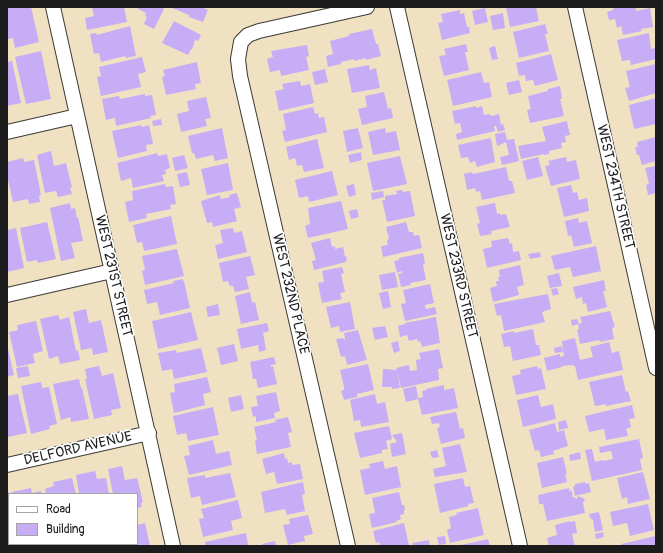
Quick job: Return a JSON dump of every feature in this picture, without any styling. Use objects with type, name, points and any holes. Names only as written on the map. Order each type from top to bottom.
[{"type":"street","name":"WEST 231ST STREET","points":[[53,7],[173,546]]},
{"type":"street","name":"WEST 232ND PLACE","points":[[348,546],[240,76],[238,59],[241,42],[248,35],[259,31],[367,7]]},
{"type":"street","name":"WEST 233RD STREET","points":[[397,7],[520,546]]},
{"type":"street","name":"WEST 234TH STREET","points":[[575,7],[656,368]]},
{"type":"street","points":[[7,132],[77,116]]},
{"type":"street","points":[[7,295],[112,271]]},
{"type":"street","name":"DELFORD AVENUE","points":[[7,465],[149,433]]},
{"type":"building","points":[[7,7],[31,7],[39,42],[15,48],[13,38],[8,39],[7,35]]},
{"type":"building","points":[[92,7],[124,7],[127,22],[87,30],[85,18],[94,16]]},
{"type":"building","points":[[139,7],[160,7],[164,9],[154,29],[144,24],[147,17],[145,16],[146,13],[138,9]]},
{"type":"building","points":[[170,7],[204,7],[203,8],[208,10],[203,22],[189,17],[189,15]]},
{"type":"building","points":[[506,7],[536,7],[539,21],[510,27]]},
{"type":"building","points":[[614,7],[636,7],[636,11],[650,8],[653,27],[623,35],[621,26],[617,28],[615,19],[609,20],[607,12],[613,10]]},
{"type":"building","points":[[485,8],[488,22],[475,25],[472,11]]},
{"type":"building","points":[[460,10],[460,14],[464,13],[470,33],[442,40],[438,23],[443,22],[441,14]]},
{"type":"building","points":[[503,13],[505,28],[493,30],[490,16]]},
{"type":"building","points":[[174,21],[201,35],[198,41],[195,40],[192,50],[191,49],[188,55],[162,43]]},
{"type":"building","points":[[545,24],[548,34],[545,34],[549,51],[519,58],[513,32]]},
{"type":"building","points":[[130,26],[136,56],[126,58],[125,56],[101,62],[99,53],[94,54],[90,34],[96,33],[97,35]]},
{"type":"building","points":[[372,29],[381,56],[366,60],[366,58],[354,61],[354,59],[328,67],[326,56],[333,54],[330,41],[349,36],[349,34]]},
{"type":"building","points":[[649,33],[651,49],[656,48],[656,59],[631,65],[630,60],[622,61],[617,40]]},
{"type":"building","points":[[466,44],[468,52],[465,52],[469,70],[444,76],[439,56],[446,55],[444,49]]},
{"type":"building","points":[[307,45],[309,56],[306,57],[309,70],[281,76],[280,70],[270,72],[267,59],[273,57],[271,51]]},
{"type":"building","points":[[495,46],[498,59],[492,60],[489,48]]},
{"type":"building","points":[[41,51],[51,99],[26,104],[15,57]]},
{"type":"building","points":[[551,54],[558,80],[535,86],[533,80],[526,81],[525,75],[519,76],[516,63]]},
{"type":"building","points":[[142,57],[146,72],[138,74],[141,87],[101,96],[97,77],[101,76],[99,67]]},
{"type":"building","points":[[12,61],[21,103],[7,106],[7,62]]},
{"type":"building","points":[[197,62],[201,83],[195,84],[196,89],[166,95],[162,77],[165,76],[163,70]]},
{"type":"building","points":[[656,64],[656,93],[629,101],[625,88],[630,87],[626,71]]},
{"type":"building","points":[[369,65],[370,70],[376,68],[380,88],[352,93],[347,69]]},
{"type":"building","points":[[325,69],[328,82],[315,85],[312,72]]},
{"type":"building","points":[[481,72],[484,83],[489,82],[492,97],[453,106],[447,80]]},
{"type":"building","points":[[519,80],[522,92],[509,95],[506,83]]},
{"type":"building","points":[[300,81],[301,86],[310,84],[314,103],[279,111],[275,91],[284,89],[282,84]]},
{"type":"building","points":[[560,86],[562,99],[560,99],[564,116],[530,123],[527,110],[531,109],[528,96]]},
{"type":"building","points":[[384,92],[388,109],[391,108],[393,118],[362,125],[358,109],[367,107],[365,96]]},
{"type":"building","points":[[145,94],[145,96],[152,95],[156,115],[150,116],[151,118],[116,126],[115,118],[106,120],[102,99],[119,96],[120,99]]},
{"type":"building","points":[[206,97],[211,118],[205,119],[207,126],[181,132],[177,114],[189,111],[187,101]]},
{"type":"building","points":[[656,98],[656,124],[634,129],[629,105]]},
{"type":"building","points":[[476,106],[476,108],[482,106],[484,115],[488,114],[492,116],[499,114],[501,125],[503,124],[505,130],[498,132],[496,126],[494,126],[495,131],[457,140],[456,134],[462,132],[460,123],[455,124],[452,111]]},
{"type":"building","points":[[313,107],[315,114],[318,113],[319,118],[324,117],[327,132],[285,142],[282,131],[286,130],[283,114]]},
{"type":"building","points":[[161,119],[162,125],[153,126],[152,121]]},
{"type":"building","points":[[567,121],[570,135],[565,136],[566,142],[561,143],[562,148],[549,151],[549,154],[521,159],[518,146],[546,141],[542,127]]},
{"type":"building","points":[[141,125],[142,127],[149,125],[153,144],[146,145],[147,151],[118,158],[112,131]]},
{"type":"building","points":[[222,128],[228,158],[215,161],[213,155],[196,159],[194,153],[192,153],[188,136]]},
{"type":"building","points":[[358,128],[363,148],[347,152],[343,131]]},
{"type":"building","points":[[385,128],[386,133],[396,131],[400,150],[373,155],[368,132]]},
{"type":"building","points":[[505,132],[507,140],[514,139],[519,161],[502,165],[500,157],[509,155],[506,142],[497,146],[495,134]]},
{"type":"building","points":[[656,137],[656,161],[642,165],[635,147],[638,147],[637,142]]},
{"type":"building","points":[[491,138],[495,162],[477,167],[475,161],[470,163],[468,157],[461,158],[458,145]]},
{"type":"building","points":[[317,139],[324,168],[304,172],[302,165],[297,166],[295,158],[289,160],[286,147]]},
{"type":"building","points":[[51,151],[54,166],[66,163],[72,187],[70,188],[72,194],[58,197],[56,191],[45,193],[37,155]]},
{"type":"building","points":[[361,152],[362,160],[350,163],[348,155]]},
{"type":"building","points":[[157,153],[158,156],[167,154],[170,168],[165,170],[166,174],[162,175],[164,181],[133,188],[131,178],[121,181],[117,163]]},
{"type":"building","points":[[184,155],[188,168],[175,171],[172,158]]},
{"type":"building","points":[[400,156],[407,184],[373,191],[367,163]]},
{"type":"building","points":[[538,157],[543,176],[527,180],[522,161]]},
{"type":"building","points":[[566,157],[567,162],[576,160],[580,179],[551,186],[545,166],[550,165],[548,161]]},
{"type":"building","points":[[23,158],[24,162],[34,160],[41,195],[39,196],[40,202],[29,204],[28,199],[13,202],[7,175],[7,162]]},
{"type":"building","points":[[228,163],[233,190],[207,195],[201,169]]},
{"type":"building","points":[[656,166],[656,193],[648,195],[646,185],[649,184],[645,168]]},
{"type":"building","points":[[506,167],[509,181],[512,181],[515,193],[482,200],[480,191],[476,192],[475,188],[467,190],[464,174],[472,172],[473,174]]},
{"type":"building","points":[[332,171],[338,195],[309,202],[308,196],[299,198],[295,180]]},
{"type":"building","points":[[187,172],[190,185],[180,187],[177,174]]},
{"type":"building","points":[[165,184],[166,187],[173,186],[176,204],[170,205],[171,209],[146,214],[147,218],[129,222],[125,202],[133,200],[132,191]]},
{"type":"building","points":[[354,184],[356,195],[349,197],[346,186]]},
{"type":"building","points":[[571,185],[573,193],[577,192],[579,200],[587,198],[589,211],[564,217],[557,188]]},
{"type":"building","points":[[402,190],[403,192],[410,191],[415,216],[387,222],[382,200],[385,200],[385,196],[397,194],[396,191]]},
{"type":"building","points":[[383,191],[384,197],[372,200],[371,193]]},
{"type":"building","points":[[237,193],[241,207],[234,209],[237,221],[213,227],[212,222],[207,223],[201,201],[220,195],[221,199],[230,197],[229,195]]},
{"type":"building","points":[[341,201],[348,229],[308,238],[305,226],[310,224],[308,208]]},
{"type":"building","points":[[70,203],[71,209],[75,208],[83,241],[71,243],[75,258],[61,261],[50,208]]},
{"type":"building","points":[[495,203],[497,214],[506,214],[510,227],[491,231],[492,234],[480,236],[477,224],[480,223],[476,207]]},
{"type":"building","points":[[357,209],[359,217],[351,219],[349,211]]},
{"type":"building","points":[[171,216],[177,244],[144,251],[142,242],[137,243],[133,225]]},
{"type":"building","points":[[578,218],[579,223],[587,221],[592,243],[574,247],[571,235],[568,236],[565,221]]},
{"type":"building","points":[[47,222],[56,259],[38,263],[37,260],[27,262],[20,228]]},
{"type":"building","points":[[406,222],[409,232],[413,232],[414,236],[419,235],[422,248],[383,257],[381,246],[388,245],[387,240],[389,239],[386,227]]},
{"type":"building","points":[[16,228],[24,268],[7,272],[7,230]]},
{"type":"building","points":[[233,228],[234,233],[242,231],[247,252],[218,259],[215,245],[223,243],[220,230]]},
{"type":"building","points":[[330,238],[332,247],[335,246],[335,249],[343,247],[345,257],[347,256],[346,262],[314,270],[312,261],[316,260],[311,243]]},
{"type":"building","points":[[508,238],[510,244],[512,243],[513,252],[519,251],[521,260],[487,268],[483,249],[492,247],[491,241]]},
{"type":"building","points":[[596,246],[601,271],[573,277],[570,267],[555,270],[551,256]]},
{"type":"building","points":[[177,249],[184,276],[145,285],[142,271],[145,270],[142,256]]},
{"type":"building","points":[[540,252],[541,257],[530,259],[528,254]]},
{"type":"building","points":[[423,253],[425,263],[423,264],[426,280],[410,283],[411,285],[401,287],[398,274],[402,273],[402,271],[397,273],[394,261],[399,260],[399,258]]},
{"type":"building","points":[[250,256],[255,275],[246,277],[249,289],[235,292],[233,286],[230,286],[228,281],[223,282],[219,263]]},
{"type":"building","points":[[520,265],[524,285],[517,287],[519,295],[493,302],[490,288],[497,286],[496,281],[499,281],[498,277],[500,277],[499,270]]},
{"type":"building","points":[[342,267],[344,273],[341,274],[345,292],[340,293],[342,299],[322,303],[318,283],[324,282],[322,271]]},
{"type":"building","points":[[395,272],[398,287],[382,290],[379,275]]},
{"type":"building","points":[[559,273],[562,286],[550,288],[547,276]]},
{"type":"building","points":[[183,279],[190,308],[160,315],[157,302],[147,304],[144,290],[174,283],[173,281]]},
{"type":"building","points":[[604,280],[606,291],[603,291],[607,307],[588,312],[586,303],[583,304],[582,297],[576,299],[573,287]]},
{"type":"building","points":[[430,284],[434,303],[425,305],[426,309],[435,307],[437,314],[405,321],[401,304],[406,303],[403,290]]},
{"type":"building","points":[[557,288],[559,294],[553,296],[551,289]]},
{"type":"building","points":[[388,291],[391,307],[383,309],[379,293]]},
{"type":"building","points":[[250,292],[252,303],[255,302],[259,320],[241,324],[235,296]]},
{"type":"building","points":[[548,294],[551,309],[542,312],[545,322],[504,331],[501,315],[497,316],[494,304]]},
{"type":"building","points":[[350,302],[355,329],[340,332],[339,326],[331,328],[326,307]]},
{"type":"building","points":[[218,304],[220,315],[208,317],[206,307]]},
{"type":"building","points":[[86,309],[89,323],[101,320],[108,352],[93,355],[92,348],[81,350],[73,312]]},
{"type":"building","points":[[610,311],[615,327],[612,328],[614,339],[580,344],[577,330],[579,329],[578,324],[572,326],[571,320],[577,319],[579,324],[582,323],[580,317]]},
{"type":"building","points":[[191,312],[198,340],[158,349],[152,321]]},
{"type":"building","points":[[58,315],[60,320],[69,317],[76,351],[78,350],[80,360],[60,364],[58,356],[49,359],[40,319]]},
{"type":"building","points":[[436,317],[440,343],[422,347],[420,341],[418,342],[417,339],[409,341],[407,335],[400,337],[398,326],[405,323]]},
{"type":"building","points":[[36,321],[43,351],[33,354],[35,363],[17,367],[9,332],[18,330],[17,325]]},
{"type":"building","points":[[267,323],[269,331],[263,333],[266,350],[259,352],[258,345],[241,349],[237,329]]},
{"type":"building","points":[[385,326],[388,337],[375,340],[372,328]]},
{"type":"building","points":[[533,329],[536,345],[539,345],[541,355],[513,361],[510,346],[504,347],[501,334]]},
{"type":"building","points":[[358,330],[367,360],[347,365],[345,356],[341,357],[336,339],[343,338],[344,340],[344,333]]},
{"type":"building","points":[[575,338],[580,360],[593,357],[590,347],[609,342],[612,353],[619,351],[623,370],[578,380],[575,366],[562,366],[547,371],[544,358],[560,354],[560,357],[564,356],[562,341]]},
{"type":"building","points":[[398,341],[400,351],[394,353],[391,343]]},
{"type":"building","points":[[7,344],[14,375],[7,377]]},
{"type":"building","points":[[234,344],[238,361],[221,365],[217,348]]},
{"type":"building","points":[[562,346],[563,352],[555,353],[554,348]]},
{"type":"building","points":[[201,348],[207,372],[174,379],[172,369],[162,371],[158,353],[176,350],[177,353]]},
{"type":"building","points":[[439,349],[443,368],[438,369],[439,380],[401,388],[397,371],[400,388],[392,389],[392,387],[382,387],[383,369],[397,370],[396,368],[409,365],[410,371],[417,370],[416,360],[421,359],[419,353]]},
{"type":"building","points":[[274,357],[276,364],[271,365],[271,367],[273,366],[277,384],[258,388],[256,379],[253,379],[250,362]]},
{"type":"building","points":[[368,364],[374,390],[357,394],[357,397],[344,400],[341,391],[344,390],[344,387],[340,370]]},
{"type":"building","points":[[28,366],[30,376],[18,378],[16,368]]},
{"type":"building","points":[[99,366],[102,376],[113,373],[121,408],[111,410],[112,415],[94,419],[85,379],[87,379],[85,369]]},
{"type":"building","points":[[537,366],[538,369],[541,368],[546,389],[516,395],[512,376],[521,374],[520,370]]},
{"type":"building","points":[[622,375],[626,392],[628,391],[631,401],[606,406],[606,404],[595,406],[589,382]]},
{"type":"building","points":[[207,377],[211,392],[203,394],[205,405],[174,413],[170,393],[175,392],[174,384]]},
{"type":"building","points":[[79,379],[89,419],[71,422],[70,417],[61,420],[53,384]]},
{"type":"building","points":[[41,382],[42,388],[49,387],[57,424],[49,426],[50,429],[31,434],[21,386]]},
{"type":"building","points":[[444,385],[444,390],[454,388],[458,408],[422,415],[418,399],[406,402],[403,389],[416,386],[418,398],[423,397],[422,391],[426,389]]},
{"type":"building","points":[[276,392],[280,411],[274,413],[275,418],[256,422],[256,416],[253,417],[251,407],[258,406],[256,396]]},
{"type":"building","points":[[18,394],[27,433],[8,437],[7,396]]},
{"type":"building","points":[[375,394],[377,404],[385,402],[389,422],[361,427],[360,420],[354,421],[350,400]]},
{"type":"building","points":[[241,395],[244,409],[231,412],[228,398]]},
{"type":"building","points":[[538,395],[541,407],[553,404],[556,419],[523,427],[517,400]]},
{"type":"building","points":[[632,405],[635,418],[629,419],[631,427],[626,429],[628,436],[606,440],[604,429],[589,432],[585,416]]},
{"type":"building","points":[[213,407],[219,435],[188,441],[186,433],[177,435],[173,416]]},
{"type":"building","points":[[456,412],[460,429],[463,428],[465,438],[441,444],[437,428],[440,427],[439,423],[432,424],[430,417]]},
{"type":"building","points":[[288,417],[292,432],[288,433],[291,447],[257,454],[255,441],[257,440],[254,427],[276,422],[275,420]]},
{"type":"building","points":[[566,420],[568,428],[559,430],[558,422]]},
{"type":"building","points":[[555,423],[557,432],[564,430],[568,446],[553,451],[554,454],[541,457],[539,450],[535,451],[529,430]]},
{"type":"building","points":[[389,426],[392,439],[386,441],[388,449],[382,450],[382,453],[360,458],[354,433]]},
{"type":"building","points":[[402,433],[406,454],[392,457],[390,444],[397,442],[392,435]]},
{"type":"building","points":[[639,439],[643,458],[640,459],[642,470],[592,481],[585,450],[592,449],[595,462],[613,459],[611,451],[600,453],[599,447]]},
{"type":"building","points":[[213,440],[216,454],[229,451],[232,465],[189,475],[184,456],[190,455],[188,446]]},
{"type":"building","points":[[460,444],[467,472],[435,477],[433,469],[446,466],[442,448]]},
{"type":"building","points":[[437,450],[439,457],[432,458],[430,452]]},
{"type":"building","points":[[580,452],[581,459],[570,461],[569,455]]},
{"type":"building","points":[[284,453],[285,459],[287,458],[288,463],[292,462],[292,465],[300,464],[303,479],[277,484],[274,472],[266,474],[262,459]]},
{"type":"building","points":[[563,457],[567,474],[565,474],[567,482],[542,488],[537,463]]},
{"type":"building","points":[[383,461],[385,469],[397,466],[401,487],[365,495],[360,470],[370,468],[369,464]]},
{"type":"building","points":[[122,466],[125,480],[137,478],[143,502],[141,503],[142,507],[138,508],[138,493],[113,493],[108,469]]},
{"type":"building","points":[[95,471],[97,479],[106,478],[109,493],[79,493],[76,475]]},
{"type":"building","points":[[643,472],[650,499],[628,504],[627,497],[622,499],[617,478]]},
{"type":"building","points":[[230,473],[236,497],[202,505],[200,496],[191,498],[187,478],[205,475],[205,478]]},
{"type":"building","points":[[72,478],[76,493],[46,493],[45,489],[54,486],[53,482]]},
{"type":"building","points":[[463,478],[465,487],[470,486],[474,503],[468,504],[469,506],[440,513],[434,484]]},
{"type":"building","points":[[303,482],[305,494],[302,495],[305,511],[287,515],[285,509],[265,513],[261,492]]},
{"type":"building","points":[[585,482],[585,484],[589,483],[591,492],[575,496],[573,487],[575,484]]},
{"type":"building","points":[[31,488],[32,493],[12,493]]},
{"type":"building","points":[[569,488],[569,491],[571,490],[573,495],[571,496],[577,499],[578,496],[585,499],[583,503],[585,513],[547,521],[543,504],[539,504],[538,495]]},
{"type":"building","points":[[7,492],[9,492],[8,542]]},
{"type":"building","points":[[399,492],[402,505],[404,505],[405,510],[404,514],[400,515],[401,519],[396,521],[397,522],[372,528],[369,514],[375,513],[372,498]]},
{"type":"building","points":[[238,500],[242,518],[231,521],[233,530],[203,537],[199,519],[204,518],[201,509]]},
{"type":"building","points":[[648,504],[654,530],[630,536],[627,523],[613,526],[610,512]]},
{"type":"building","points":[[478,508],[484,535],[450,543],[447,530],[451,528],[449,517],[457,515],[456,513]]},
{"type":"building","points":[[599,512],[603,530],[595,532],[593,520],[590,518],[589,514]]},
{"type":"building","points":[[308,515],[313,534],[304,536],[305,541],[288,545],[283,525],[290,524],[289,519]]},
{"type":"building","points":[[575,521],[577,533],[572,534],[575,546],[549,546],[547,538],[557,535],[555,525]]},
{"type":"building","points":[[145,523],[150,546],[121,546],[138,545],[138,525]]},
{"type":"building","points":[[404,523],[409,546],[380,546],[379,542],[376,543],[373,531]]},
{"type":"building","points":[[603,532],[604,537],[596,539],[595,534]]},
{"type":"building","points":[[246,533],[248,545],[205,546],[205,542]]},
{"type":"building","points":[[445,536],[446,544],[439,545],[437,537]]},
{"type":"building","points":[[656,536],[656,546],[621,546],[621,544]]},
{"type":"building","points":[[488,539],[490,546],[461,546],[461,545]]},
{"type":"building","points":[[429,540],[430,546],[413,546],[412,543]]},
{"type":"building","points":[[275,541],[276,546],[262,546],[262,544]]},
{"type":"building","points":[[82,545],[83,546],[53,546]]},
{"type":"building","points":[[86,545],[116,545],[116,546]]}]
